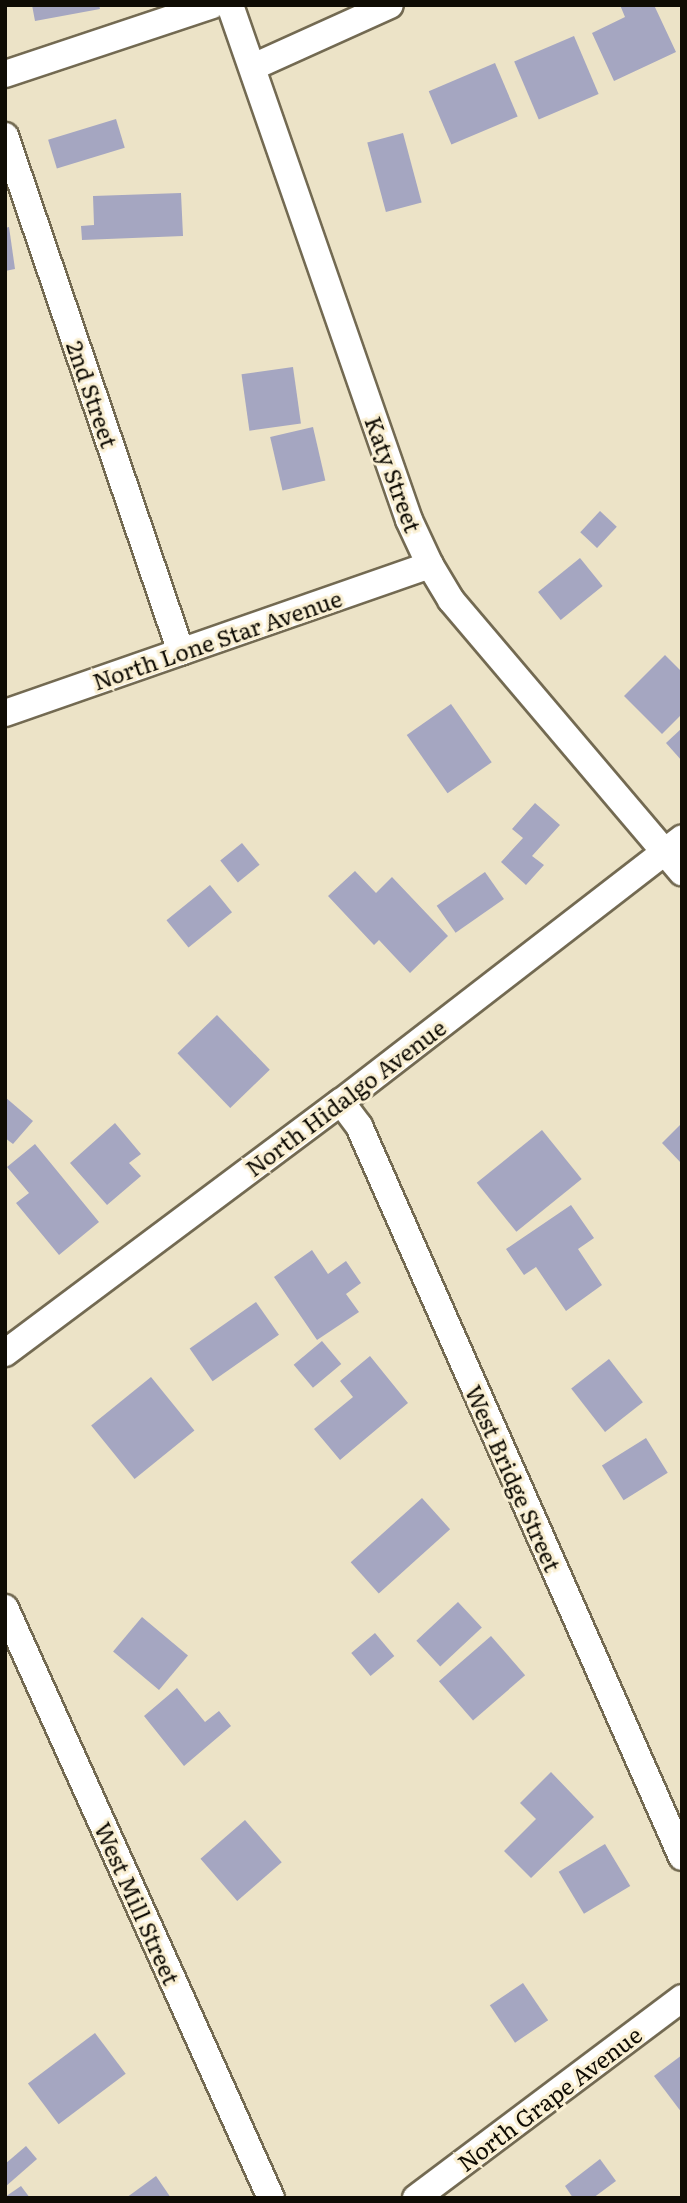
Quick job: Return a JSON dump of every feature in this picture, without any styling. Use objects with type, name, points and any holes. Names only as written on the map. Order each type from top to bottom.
[{"type":"street","points":[[5,74],[212,5]]},
{"type":"street","name":"Katy Street","points":[[230,5],[409,520],[430,565],[451,600],[674,844],[682,872]]},
{"type":"street","points":[[253,67],[390,5]]},
{"type":"street","name":"2nd Street","points":[[5,136],[181,652]]},
{"type":"street","name":"North Lone Star Avenue","points":[[5,713],[430,565]]},
{"type":"street","name":"North Hidalgo Avenue","points":[[5,1353],[341,1102],[674,844]]},
{"type":"street","name":"West Bridge Street","points":[[341,1102],[359,1126],[682,1857]]},
{"type":"street","name":"West Mill Street","points":[[5,1608],[271,2198]]},
{"type":"street","name":"North Grape Avenue","points":[[416,2198],[682,1998]]},
{"type":"building","points":[[32,5],[99,5],[100,9],[35,21]]},
{"type":"building","points":[[620,5],[654,5],[676,52],[614,81],[592,33],[625,17]]},
{"type":"building","points":[[574,36],[599,94],[539,119],[514,61]]},
{"type":"building","points":[[495,63],[518,116],[451,145],[429,91]]},
{"type":"building","points":[[116,119],[125,148],[57,168],[48,140]]},
{"type":"building","points":[[403,133],[422,203],[386,212],[367,143]]},
{"type":"building","points":[[181,193],[183,236],[82,240],[81,226],[94,225],[93,196]]},
{"type":"building","points":[[9,227],[15,269],[5,271],[5,228]]},
{"type":"building","points":[[293,367],[301,423],[249,431],[242,374]]},
{"type":"building","points":[[313,427],[325,481],[283,490],[270,437]]},
{"type":"building","points":[[600,511],[617,527],[597,548],[580,532]]},
{"type":"building","points":[[580,558],[603,586],[561,620],[538,592]]},
{"type":"building","points":[[665,655],[682,672],[682,714],[662,734],[624,696]]},
{"type":"building","points":[[451,704],[492,762],[447,793],[407,735]]},
{"type":"building","points":[[682,728],[682,761],[666,743]]},
{"type":"building","points":[[535,803],[560,825],[532,856],[544,865],[526,885],[501,862],[523,838],[512,829]]},
{"type":"building","points":[[242,843],[260,865],[238,882],[220,861]]},
{"type":"building","points":[[355,871],[376,893],[392,877],[448,936],[410,973],[379,940],[374,945],[328,896]]},
{"type":"building","points":[[485,872],[504,899],[456,933],[437,906]]},
{"type":"building","points":[[210,885],[232,912],[189,947],[166,920]]},
{"type":"building","points":[[217,1015],[270,1070],[230,1108],[177,1053]]},
{"type":"building","points":[[5,1097],[33,1121],[13,1144],[5,1138]]},
{"type":"building","points":[[115,1123],[141,1154],[129,1163],[141,1176],[107,1205],[70,1163]]},
{"type":"building","points":[[682,1123],[682,1164],[662,1143]]},
{"type":"building","points":[[542,1130],[582,1179],[516,1232],[477,1183]]},
{"type":"building","points":[[35,1144],[99,1222],[59,1255],[16,1203],[29,1193],[7,1167]]},
{"type":"building","points":[[571,1205],[594,1238],[578,1249],[602,1285],[566,1311],[536,1267],[524,1275],[506,1249]]},
{"type":"building","points":[[312,1250],[328,1274],[346,1261],[361,1283],[346,1294],[359,1312],[317,1340],[274,1277]]},
{"type":"building","points":[[256,1302],[279,1335],[213,1381],[190,1348]]},
{"type":"building","points":[[322,1341],[341,1364],[313,1388],[294,1365]]},
{"type":"building","points":[[370,1356],[408,1403],[340,1460],[314,1429],[353,1397],[340,1381]]},
{"type":"building","points":[[609,1359],[643,1402],[605,1432],[571,1389]]},
{"type":"building","points":[[151,1377],[194,1431],[135,1479],[91,1425]]},
{"type":"building","points":[[646,1438],[668,1473],[624,1500],[602,1466]]},
{"type":"building","points":[[422,1498],[450,1529],[379,1593],[351,1562]]},
{"type":"building","points":[[458,1602],[482,1628],[440,1666],[416,1641]]},
{"type":"building","points":[[142,1617],[188,1656],[159,1690],[113,1651]]},
{"type":"building","points":[[375,1633],[394,1656],[371,1676],[351,1653]]},
{"type":"building","points":[[491,1636],[525,1675],[473,1721],[439,1681]]},
{"type":"building","points":[[177,1688],[205,1722],[219,1711],[231,1726],[184,1766],[144,1716]]},
{"type":"building","points":[[551,1772],[594,1817],[531,1878],[504,1851],[536,1819],[520,1803]]},
{"type":"building","points":[[245,1820],[282,1862],[237,1901],[200,1859]]},
{"type":"building","points":[[605,1844],[630,1886],[584,1914],[559,1872]]},
{"type":"building","points":[[523,1983],[548,2020],[515,2043],[490,2005]]},
{"type":"building","points":[[95,2033],[126,2074],[59,2124],[28,2084]]},
{"type":"building","points":[[682,2055],[682,2113],[654,2076]]},
{"type":"building","points":[[26,2146],[37,2159],[5,2187],[5,2164]]},
{"type":"building","points":[[600,2159],[616,2181],[593,2198],[573,2198],[565,2186]]},
{"type":"building","points":[[156,2176],[171,2198],[126,2198]]},
{"type":"building","points":[[21,2186],[30,2198],[5,2198],[5,2197]]}]
